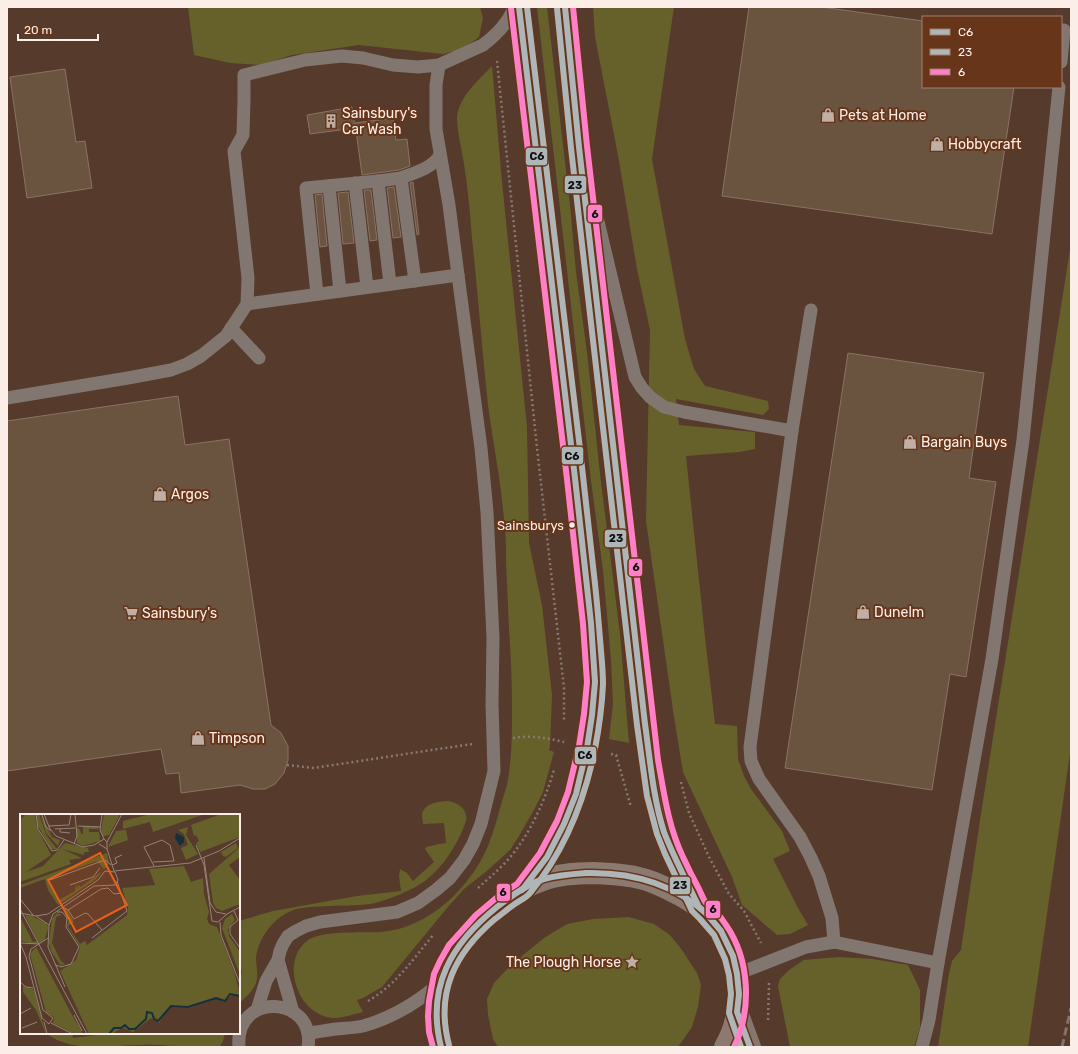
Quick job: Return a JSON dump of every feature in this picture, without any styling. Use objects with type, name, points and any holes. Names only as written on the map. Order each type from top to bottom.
[{"type":"highway","points":[[518,7],[574,470],[591,623],[595,682],[587,748],[576,794],[564,824],[548,856],[522,890]]},
{"type":"highway","points":[[565,7],[579,147],[645,724],[655,795],[664,831],[699,907]]},
{"type":"highway","points":[[441,1047],[437,1032],[437,1002],[441,982],[447,964],[455,950],[482,920],[506,900],[522,890],[537,882],[551,878],[586,873],[638,877],[657,883],[693,902],[711,918],[720,931],[733,956],[737,974],[737,1012],[733,1030],[725,1047]]},
{"type":"street","points":[[737,1012],[750,1047]]},
{"type":"lane","points":[[7,398],[171,370],[187,364],[201,356],[226,336],[247,304],[248,278],[234,151],[243,134],[244,75],[306,60],[342,56],[363,58],[393,65],[411,67],[439,65],[488,41],[505,23],[514,7]]},
{"type":"lane","points":[[1062,51],[1064,30]]},
{"type":"lane","points":[[257,1010],[266,981],[278,960],[280,951],[288,936],[296,930],[320,922],[397,912],[418,903],[450,878],[464,860],[473,844],[481,824],[494,771],[492,704],[493,638],[487,512],[481,448],[458,275],[436,129],[436,85],[439,65]]},
{"type":"lane","points":[[922,1047],[929,1020],[992,659],[1023,440],[1058,88]]},
{"type":"lane","points":[[579,147],[635,377],[642,388],[650,397],[664,407],[684,412],[792,431]]},
{"type":"lane","points":[[317,294],[306,188],[400,178],[424,169],[437,160],[440,154]]},
{"type":"lane","points":[[400,178],[415,281]]},
{"type":"lane","points":[[378,181],[390,284]]},
{"type":"lane","points":[[356,183],[367,288]]},
{"type":"lane","points":[[329,186],[340,291]]},
{"type":"lane","points":[[247,304],[458,275]]},
{"type":"lane","points":[[811,310],[792,431],[750,747],[751,762],[759,779],[800,837],[819,876],[832,918],[834,942]]},
{"type":"lane","points":[[231,328],[259,358]]},
{"type":"lane","points":[[737,974],[806,947],[834,942],[938,963]]},
{"type":"lane","points":[[278,960],[293,1012]]},
{"type":"lane","points":[[308,1033],[363,1026],[383,1019],[418,1000],[441,982]]},
{"type":"lane","points":[[240,1031],[248,1017],[257,1010],[266,1006],[285,1007],[303,1021],[308,1033],[308,1047]]},
{"type":"lane","points":[[239,1034],[239,1047]]},
{"type":"path","points":[[287,765],[314,768],[493,742],[524,736],[538,737],[616,755],[631,808]]},
{"type":"path","points":[[662,822],[689,812]]},
{"type":"shaded area","points":[[188,7],[480,7],[483,18],[479,37],[463,49],[443,54],[359,45],[292,55],[261,65],[230,63],[194,55]]},
{"type":"shaded area","points":[[537,7],[547,7],[570,205],[576,272],[587,352],[600,474],[620,634],[629,743],[609,739],[613,704],[611,660],[603,570],[591,481]]},
{"type":"shaded area","points":[[593,7],[674,7],[652,159],[685,339],[694,369],[705,386],[768,401],[769,409],[763,415],[676,399],[679,425],[755,432],[755,449],[739,452],[686,456],[715,724],[737,726],[738,759],[744,776],[751,789],[782,831],[790,851],[773,859],[808,925],[790,934],[777,935],[742,905],[732,877],[683,772],[646,521],[650,330],[637,269],[618,155],[595,37]]},
{"type":"shaded area","points":[[492,66],[502,182],[527,427],[529,543],[542,605],[552,695],[549,750],[554,752],[543,792],[510,850],[464,889],[382,987],[357,1000],[363,1012],[334,1018],[324,1016],[314,1011],[299,993],[295,982],[294,971],[295,959],[299,949],[313,937],[322,935],[381,932],[399,929],[415,923],[446,903],[459,891],[480,862],[492,835],[508,782],[512,744],[512,700],[505,530],[501,491],[488,405],[468,192],[457,118],[461,103],[465,96],[475,83]]},
{"type":"shaded area","points":[[1071,243],[1071,746],[1028,1047],[938,1047],[949,973],[952,961],[961,950],[980,820]]},
{"type":"shaded area","points":[[437,802],[452,802],[463,808],[466,815],[462,832],[454,847],[438,869],[425,881],[408,891],[375,903],[306,907],[290,911],[285,914],[274,922],[262,939],[257,951],[257,980],[255,986],[240,1003],[240,975],[242,974],[240,960],[240,921],[273,911],[357,896],[401,891],[399,876],[400,869],[407,873],[413,881],[434,862],[425,849],[426,847],[446,843],[444,823],[423,824],[422,814],[424,810],[429,805]]},
{"type":"shaded area","points":[[629,917],[654,924],[670,935],[697,973],[701,985],[698,1007],[692,1027],[678,1047],[498,1047],[493,1039],[488,1015],[487,999],[494,983],[512,964],[544,938],[567,924],[593,919]]},
{"type":"shaded area","points":[[839,957],[873,959],[908,965],[920,990],[920,1028],[914,1047],[790,1047],[778,986],[780,979],[789,970],[804,960]]},
{"type":"shaded area","points":[[47,1034],[72,1034],[73,1038],[106,1034],[225,1034],[219,1047],[130,1045],[92,1047],[68,1044],[56,1040]]},
{"type":"building","points":[[749,7],[821,7],[922,21],[922,88],[1014,88],[992,234],[722,196]]},
{"type":"building","points":[[65,69],[76,142],[85,141],[92,188],[27,198],[10,77]]},
{"type":"building","name":"Sainsbury's Car Wash","points":[[352,107],[355,128],[310,134],[307,115]]},
{"type":"building","points":[[393,118],[396,140],[407,139],[410,166],[399,170],[362,175],[355,123]]},
{"type":"building","points":[[413,182],[419,234],[417,235],[410,183]]},
{"type":"building","points":[[394,187],[401,237],[393,238],[387,188]]},
{"type":"building","points":[[364,190],[371,190],[377,240],[370,241]]},
{"type":"building","points":[[348,192],[354,243],[343,244],[338,193]]},
{"type":"building","points":[[322,194],[327,246],[320,247],[315,195]]},
{"type":"building","points":[[848,353],[984,373],[969,478],[996,482],[966,677],[950,674],[932,790],[785,768]]},
{"type":"building","name":"Sainsbury's","points":[[178,396],[185,445],[229,439],[271,725],[281,733],[288,746],[288,760],[284,773],[275,784],[265,789],[253,789],[240,785],[181,793],[179,773],[166,774],[161,749],[7,771],[7,421]]},
{"type":"railway","points":[[1062,1047],[1071,1008]]},
{"type":"transit line","name":"C6","points":[[519,7],[575,478],[591,623],[595,682],[587,748],[576,794],[564,824],[547,857],[522,890]]},
{"type":"transit line","name":"23","points":[[449,1045],[445,1026],[445,1008],[447,991],[452,975],[459,960],[481,932],[495,919],[530,893],[542,877],[563,843],[572,826],[585,788],[595,749],[603,692],[595,584],[527,7]]},
{"type":"transit line","name":"C6","points":[[565,7],[579,147],[654,792],[664,832],[681,870],[699,907],[721,931],[733,956],[739,994],[737,1012],[750,1047]]},
{"type":"transit line","name":"6","points":[[573,7],[587,146],[658,760],[667,809],[678,845],[704,900],[725,923],[734,939],[744,969],[746,985],[744,1017],[740,1033],[734,1047]]},
{"type":"transit line","name":"6","points":[[433,1047],[429,1032],[428,1016],[434,974],[449,945],[476,915],[501,894],[517,884],[540,853],[557,821],[568,792],[579,746],[587,682],[583,624],[567,479],[511,8]]},
{"type":"transit line","name":"23","points":[[557,8],[571,148],[637,725],[647,796],[657,834],[692,911],[714,935],[725,959],[729,975],[731,994],[729,1013],[741,1047]]},
{"type":"transit line","name":"C6","points":[[441,1047],[437,1025],[437,1005],[440,986],[446,968],[455,952],[481,921],[497,907],[531,884],[544,879],[570,874],[603,873],[636,877],[666,887],[680,894],[707,914]]},
{"type":"place","name":"Pets at Home","points":[[828,115]]},
{"type":"place","name":"Sainsbury's Car Wash","points":[[331,121]]},
{"type":"place","name":"Hobbycraft","points":[[937,144]]},
{"type":"place","name":"Bargain Buys","points":[[910,442]]},
{"type":"place","name":"Argos","points":[[160,494]]},
{"type":"place","name":"Sainsburys","points":[[572,525]]},
{"type":"place","name":"Dunelm","points":[[863,612]]},
{"type":"place","name":"Sainsbury's","points":[[131,613]]},
{"type":"place","name":"Timpson","points":[[198,738]]},
{"type":"place","name":"The Plough Horse","points":[[632,962]]}]
